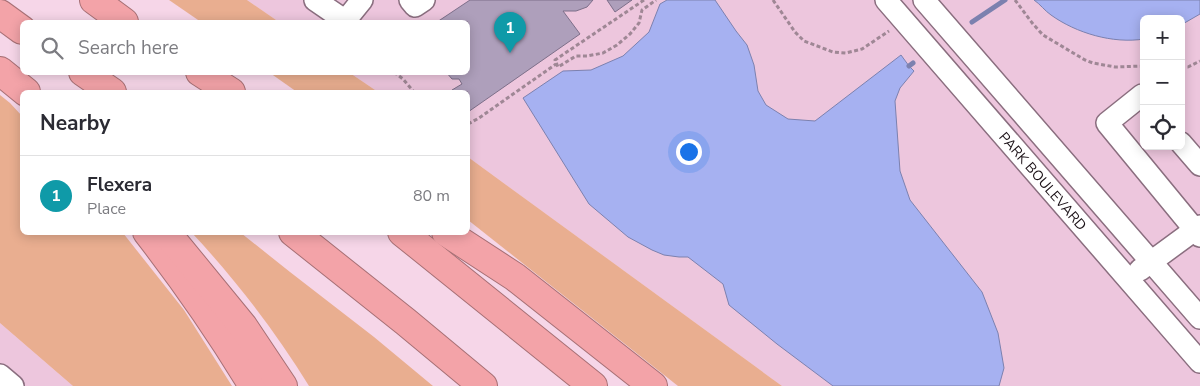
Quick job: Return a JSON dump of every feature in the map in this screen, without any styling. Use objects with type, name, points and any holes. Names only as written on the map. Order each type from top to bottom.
[{"type":"highway","points":[[94,0],[121,20]]},
{"type":"highway","points":[[0,14],[20,29]]},
{"type":"highway","points":[[0,71],[24,90]]},
{"type":"highway","points":[[87,75],[109,90]]},
{"type":"highway","points":[[194,75],[214,90]]},
{"type":"highway","points":[[205,75],[228,90]]},
{"type":"highway","points":[[148,235],[173,265],[253,386]]},
{"type":"highway","points":[[168,235],[242,326],[283,386]]},
{"type":"highway","points":[[297,235],[483,386]]},
{"type":"highway","points":[[406,235],[593,386]]},
{"type":"highway","points":[[451,235],[515,277],[653,386]]},
{"type":"street","points":[[315,0],[343,20]]},
{"type":"street","points":[[347,20],[362,0]]},
{"type":"street","name":"PARK BOULEVARD","points":[[886,0],[1200,362]]},
{"type":"street","name":"PARK BOULEVARD","points":[[924,0],[1200,318]]},
{"type":"street","points":[[1129,280],[1151,262],[1198,230],[1107,123],[1140,96]]},
{"type":"street","points":[[1185,147],[1200,165]]},
{"type":"street","points":[[0,375],[13,386]]},
{"type":"path","points":[[470,123],[556,64],[555,60],[644,0]]},
{"type":"path","points":[[556,64],[558,67],[576,56],[603,53],[617,46],[639,23],[642,10],[656,0]]},
{"type":"path","points":[[773,0],[795,32],[804,41],[833,52],[846,53],[862,49],[903,20]]},
{"type":"path","points":[[1015,0],[1043,35],[1085,60],[1115,67],[1140,66]]},
{"type":"path","points":[[1185,66],[1200,61]]},
{"type":"path","points":[[398,75],[412,90]]},
{"type":"shaded area","points":[[169,0],[247,0],[276,20],[198,20]]},
{"type":"shaded area","points":[[247,0],[1200,0],[1200,386],[782,386],[470,158],[470,90],[375,90],[353,75],[470,75],[470,20],[276,20]]},
{"type":"shaded area","points":[[273,75],[353,75],[375,90],[294,90]]},
{"type":"shaded area","points":[[0,95],[20,114],[20,235],[125,235],[184,310],[232,386],[73,386],[0,323]]},
{"type":"shaded area","points":[[470,158],[782,386],[678,386],[470,222]]},
{"type":"shaded area","points":[[194,235],[244,235],[374,337],[433,386],[309,386],[254,306]]},
{"type":"shaded area","points":[[0,323],[73,386],[0,386]]},
{"type":"water","points":[[667,0],[715,0],[747,45],[754,65],[758,91],[766,105],[788,119],[815,121],[901,55],[914,71],[900,88],[895,101],[900,171],[910,200],[982,292],[998,333],[1004,368],[999,386],[833,386],[729,305],[723,284],[688,257],[664,255],[652,250],[628,237],[589,204],[523,98],[563,71],[591,70],[623,56],[649,32],[660,4]]},
{"type":"water","points":[[1034,0],[1200,0],[1200,14],[1185,23],[1185,15],[1140,15],[1140,39],[1120,40],[1095,36],[1072,27],[1051,15]]},
{"type":"building","points":[[470,0],[593,0],[587,7],[576,11],[563,11],[580,34],[470,111],[470,90],[452,90],[462,84],[459,79],[452,79],[449,75],[470,75],[470,20],[440,20]]},
{"type":"building","points":[[607,0],[632,0],[615,12]]},
{"type":"waterway","points":[[972,22],[1005,0]]},
{"type":"waterway","points":[[909,66],[913,63]]},
{"type":"place","name":"Flexera","points":[[510,53]]}]
